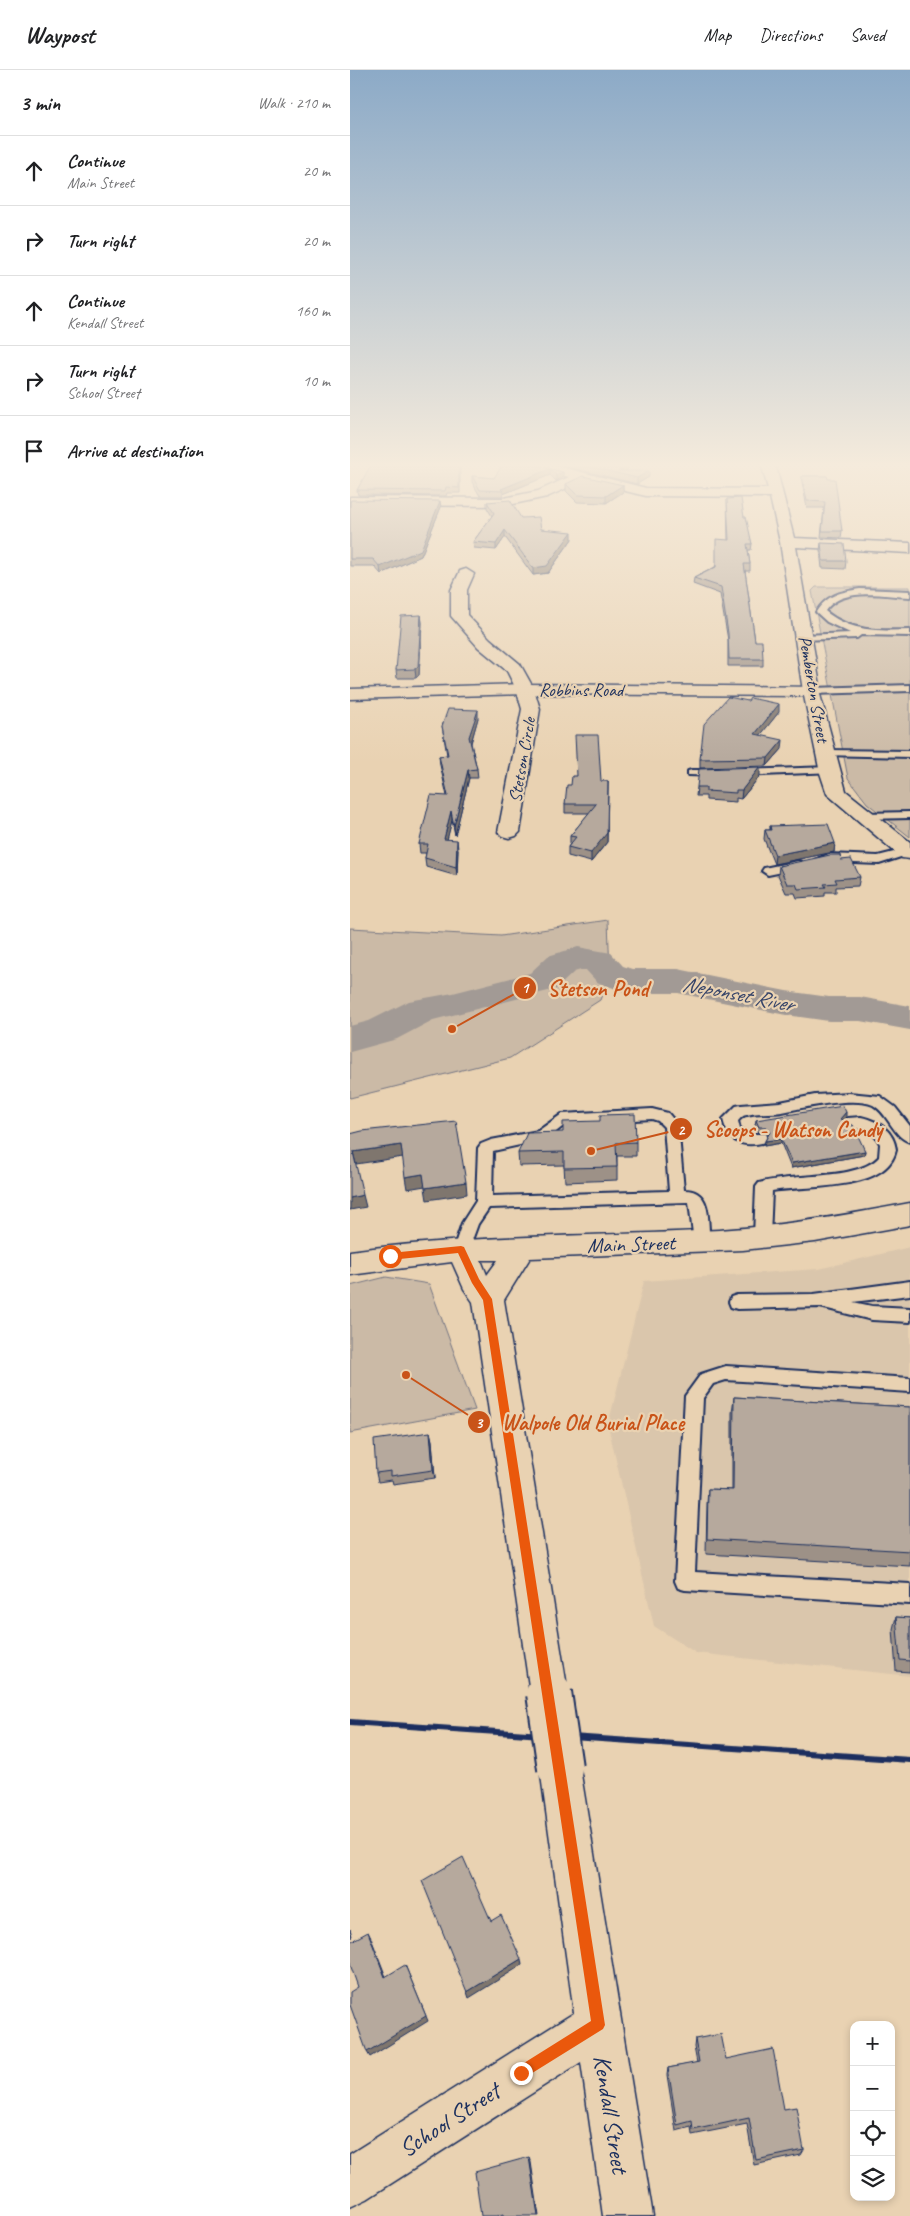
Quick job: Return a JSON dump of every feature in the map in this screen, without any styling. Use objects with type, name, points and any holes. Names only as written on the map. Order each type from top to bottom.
[{"type":"street","name":"Pemberton Street","points":[[792,563],[812,691],[828,762],[838,794],[909,852]]},
{"type":"street","name":"Stetson Circle","points":[[465,568],[459,590],[459,616],[484,643],[514,668],[525,689],[531,709],[510,832]]},
{"type":"street","name":"Robbins Road","points":[[350,694],[525,689],[812,691]]},
{"type":"street","name":"Main Street","points":[[350,1263],[390,1256],[461,1250],[702,1242],[762,1236],[910,1214]]},
{"type":"street","points":[[461,1250],[475,1281],[488,1299],[522,1247]]},
{"type":"street","name":"Kendall Street","points":[[488,1299],[628,2216]]},
{"type":"street","name":"School Street","points":[[350,2182],[598,2025]]},
{"type":"lane","points":[[820,612],[824,604],[832,597],[846,593],[910,594]]},
{"type":"lane","points":[[800,610],[820,612],[830,620],[863,634]]},
{"type":"lane","points":[[804,638],[910,633]]},
{"type":"lane","points":[[812,691],[910,688]]},
{"type":"lane","points":[[692,774],[910,754]]},
{"type":"lane","points":[[865,816],[910,815]]},
{"type":"lane","points":[[768,871],[828,858],[879,860],[909,852]]},
{"type":"lane","points":[[761,1138],[749,1140],[733,1132],[730,1119],[741,1110],[780,1107],[815,1100],[849,1098],[875,1100],[890,1111],[910,1137]]},
{"type":"lane","points":[[461,1250],[470,1223],[484,1202],[484,1152],[491,1145],[542,1135],[562,1119],[652,1114],[663,1118],[671,1125],[677,1196]]},
{"type":"lane","points":[[762,1236],[764,1187],[786,1182],[868,1173],[885,1162],[889,1149],[888,1140],[873,1126],[859,1121],[848,1123]]},
{"type":"lane","points":[[484,1202],[692,1196],[697,1199],[702,1242]]},
{"type":"lane","points":[[737,1302],[814,1301],[910,1288]]},
{"type":"lane","points":[[814,1301],[872,1313],[910,1315]]},
{"type":"lane","points":[[910,1385],[726,1373],[708,1379],[694,1396],[685,1581],[910,1594]]},
{"type":"shaded area","points":[[816,587],[910,587],[910,837],[867,803],[848,778],[812,591]]},
{"type":"shaded area","points":[[608,920],[610,974],[600,1000],[510,1058],[350,1098],[350,928],[501,936]]},
{"type":"shaded area","points":[[910,1247],[910,1676],[696,1653],[654,1626],[608,1425],[644,1281],[819,1269]]},
{"type":"shaded area","points":[[386,1277],[429,1284],[475,1410],[350,1433],[350,1286]]},
{"type":"building","points":[[377,563],[389,563],[380,567]]},
{"type":"building","points":[[529,563],[549,563],[547,566],[533,568]]},
{"type":"building","points":[[716,563],[750,563],[744,564],[755,641],[762,641],[763,659],[729,659],[728,633],[721,587],[694,578],[716,567]]},
{"type":"building","points":[[421,615],[418,667],[415,669],[396,670],[401,616]]},
{"type":"building","points":[[728,697],[748,701],[750,698],[779,704],[755,734],[783,740],[768,758],[700,759],[704,724]]},
{"type":"building","points":[[448,709],[478,710],[469,737],[477,769],[468,770],[454,826],[451,811],[444,839],[457,840],[456,867],[425,858],[428,844],[419,844],[431,795],[448,796],[439,756],[448,755],[442,726]]},
{"type":"building","points":[[575,735],[598,735],[601,781],[608,781],[607,833],[591,853],[568,847],[576,837],[570,836],[596,804],[565,804],[567,785],[571,785],[572,776],[577,776]]},
{"type":"building","points":[[760,767],[742,790],[736,790],[736,793],[706,791],[706,787],[697,787],[699,769]]},
{"type":"building","points":[[828,824],[835,843],[775,855],[765,830],[771,830],[770,826]]},
{"type":"building","points":[[830,855],[840,855],[841,860],[851,859],[860,877],[835,879],[837,883],[824,884],[826,887],[798,889],[796,884],[787,884],[779,866]]},
{"type":"building","points":[[843,1106],[846,1112],[840,1119],[853,1125],[865,1151],[792,1163],[781,1139],[765,1141],[770,1132],[766,1127],[759,1127],[756,1120]]},
{"type":"building","points":[[635,1114],[636,1142],[616,1143],[617,1167],[564,1168],[564,1152],[518,1153],[527,1133],[563,1132],[563,1122],[600,1121],[600,1115]]},
{"type":"building","points":[[456,1121],[466,1182],[425,1188],[423,1174],[405,1177],[401,1145],[353,1152],[363,1195],[350,1198],[350,1134],[362,1131]]},
{"type":"building","points":[[734,1397],[910,1407],[910,1551],[707,1539],[708,1489],[733,1490]]},
{"type":"building","points":[[430,1432],[433,1470],[391,1476],[391,1471],[376,1473],[374,1440]]},
{"type":"building","points":[[896,1617],[910,1618],[910,1661],[900,1660]]},
{"type":"building","points":[[463,1857],[491,1921],[501,1915],[521,1959],[467,1992],[422,1881]]},
{"type":"building","points":[[368,1932],[385,1977],[405,1965],[426,2016],[367,2052],[350,2005],[350,1992],[358,1987],[350,1964],[350,1942]]},
{"type":"building","points":[[721,2034],[726,2059],[773,2049],[784,2109],[796,2107],[804,2150],[756,2160],[749,2118],[693,2130],[692,2121],[677,2125],[668,2068],[699,2062],[695,2039]]},
{"type":"building","points":[[529,2157],[538,2216],[503,2216],[503,2214],[481,2216],[475,2172]]},
{"type":"waterway","name":"Neponset River","points":[[350,1039],[383,1030],[423,1010],[453,1005],[543,981],[561,964],[578,958],[598,961],[610,974],[627,981],[678,981],[786,1003],[829,1009],[860,1009],[910,1018]]},
{"type":"railway","points":[[350,1722],[910,1760]]},
{"type":"place","name":"Stetson Pond","points":[[452,1029]]},
{"type":"place","name":"Scoops - Watson Candy","points":[[591,1151]]},
{"type":"place","name":"Walpole Old Burial Place","points":[[406,1375]]},
{"type":"route","points":[[390,1256],[461,1250],[475,1281],[488,1299],[598,2025],[521,2073]]}]
